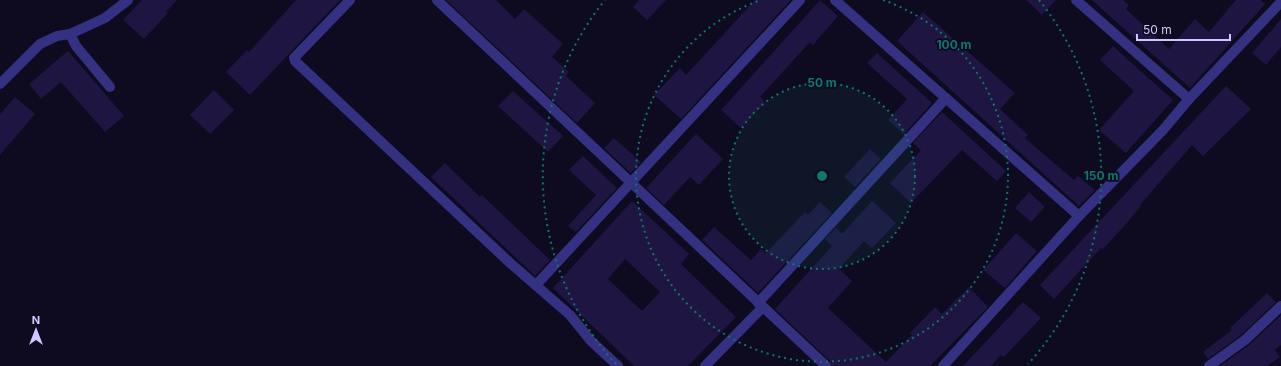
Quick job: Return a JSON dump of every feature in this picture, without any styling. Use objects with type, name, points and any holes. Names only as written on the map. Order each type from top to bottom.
[{"type":"street","points":[[0,84],[40,44],[57,36],[70,34],[105,18],[128,0]]},
{"type":"street","points":[[350,0],[294,58],[295,61],[509,262],[570,315],[591,341],[618,366]]},
{"type":"street","points":[[437,0],[826,366]]},
{"type":"street","points":[[536,285],[800,0]]},
{"type":"street","points":[[835,0],[1079,216]]},
{"type":"street","points":[[1076,0],[1189,99]]},
{"type":"street","points":[[943,366],[1079,216],[1163,130],[1189,99],[1281,1]]},
{"type":"street","points":[[70,34],[76,46],[110,87]]},
{"type":"street","points":[[705,366],[946,98]]},
{"type":"street","points":[[1209,366],[1245,340],[1281,306]]},
{"type":"building","points":[[142,0],[177,0],[166,12],[168,13],[144,39],[123,20]]},
{"type":"building","points":[[296,0],[340,0],[250,95],[226,72],[247,50],[249,52]]},
{"type":"building","points":[[446,0],[496,0],[515,19],[524,9],[563,44],[552,57],[569,72],[566,76],[595,103],[577,123]]},
{"type":"building","points":[[639,0],[666,0],[647,20],[633,7]]},
{"type":"building","points":[[755,0],[791,0],[681,119],[654,95],[680,68],[686,75]]},
{"type":"building","points":[[820,0],[838,16],[813,45],[810,42],[760,97],[765,102],[741,128],[721,110]]},
{"type":"building","points":[[1026,0],[1056,0],[1042,15]]},
{"type":"building","points":[[1092,0],[1123,0],[1129,5],[1126,9],[1169,49],[1195,19],[1209,32],[1236,0],[1260,0],[1265,4],[1190,88]]},
{"type":"building","points":[[923,12],[1015,93],[1000,109],[1028,135],[1025,138],[1074,180],[1078,176],[1095,190],[1079,206],[897,41]]},
{"type":"building","points":[[1281,19],[1281,47],[1266,65],[1252,53]]},
{"type":"building","points":[[1113,46],[1173,100],[1126,153],[1099,130],[1134,91],[1100,60]]},
{"type":"building","points":[[68,51],[124,116],[105,132],[61,82],[41,99],[29,84]]},
{"type":"building","points":[[877,53],[932,103],[904,134],[888,120],[907,99],[867,63]]},
{"type":"building","points":[[1226,86],[1251,109],[1203,156],[1192,145],[1140,205],[1141,206],[1126,224],[1102,250],[1101,248],[1054,299],[1040,285]]},
{"type":"building","points":[[214,90],[234,110],[210,134],[190,115]]},
{"type":"building","points":[[513,91],[563,136],[548,152],[498,106]]},
{"type":"building","points":[[15,97],[35,114],[0,155],[0,114]]},
{"type":"building","points":[[942,112],[1006,171],[997,181],[962,150],[911,203],[890,183],[921,150],[913,143]]},
{"type":"building","points":[[696,134],[723,159],[699,185],[690,177],[664,205],[646,188]]},
{"type":"building","points":[[614,138],[641,162],[631,173],[604,148]]},
{"type":"building","points":[[870,149],[881,159],[855,187],[844,177]]},
{"type":"building","points":[[583,156],[617,188],[576,232],[568,226],[596,195],[569,170]]},
{"type":"building","points":[[445,163],[480,197],[482,195],[550,260],[535,276],[431,177]]},
{"type":"building","points":[[1029,192],[1045,207],[1031,222],[1015,208]]},
{"type":"building","points":[[632,201],[689,254],[681,264],[736,317],[688,366],[634,366],[553,288]],"holes":[[[625,259],[660,292],[642,311],[608,279]]]},
{"type":"building","points":[[872,201],[896,223],[872,248],[864,241],[839,269],[852,281],[828,308],[886,362],[912,335],[910,333],[935,307],[942,314],[969,287],[988,307],[930,366],[832,366],[830,361],[775,309],[832,246],[825,239],[836,228],[842,234]]},
{"type":"building","points":[[820,202],[832,213],[758,293],[702,240],[714,227],[751,260],[761,249],[766,253],[805,212],[808,215]]},
{"type":"building","points":[[1016,233],[1037,251],[1005,288],[983,270]]},
{"type":"building","points":[[1267,293],[1276,302],[1241,335],[1208,359],[1203,352],[1232,330],[1230,328]]},
{"type":"building","points":[[1023,302],[1041,318],[1004,357],[1001,355],[991,366],[963,366]]},
{"type":"building","points":[[1281,315],[1281,345],[1275,350],[1280,357],[1267,366],[1220,366],[1249,345]]}]
